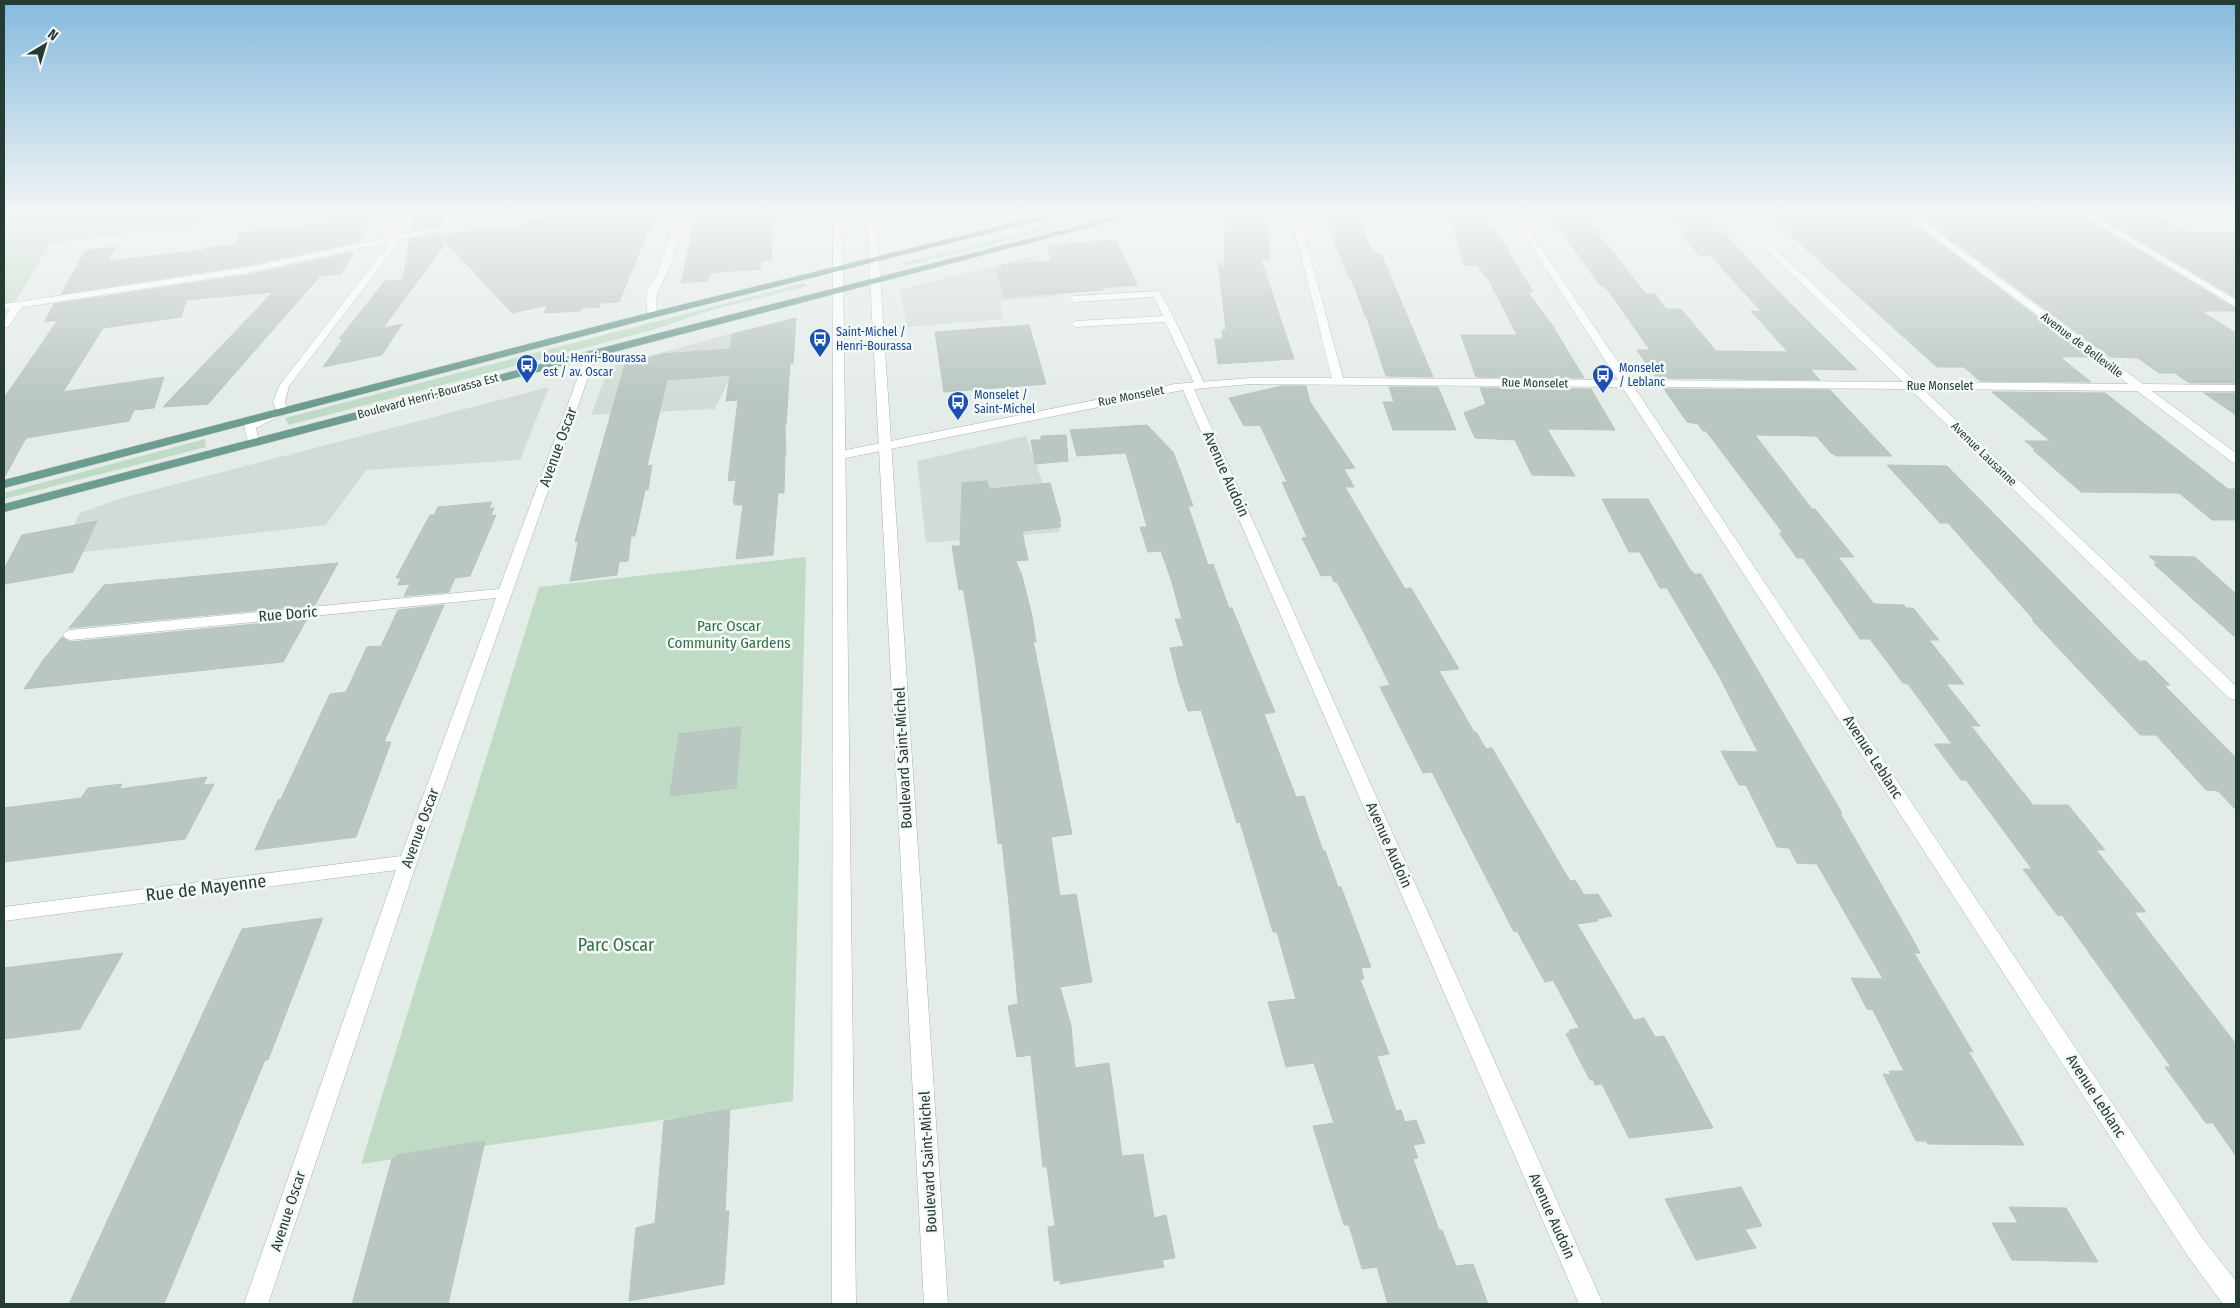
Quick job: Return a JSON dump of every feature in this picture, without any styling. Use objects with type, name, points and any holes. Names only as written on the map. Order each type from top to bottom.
[{"type":"main road","name":"Boulevard Henri-Bourassa Est","points":[[4,484],[818,273]]},
{"type":"main road","name":"Boulevard Henri-Bourassa Est","points":[[4,508],[903,273]]},
{"type":"street","points":[[4,307],[229,273]]},
{"type":"street","points":[[253,442],[250,426],[282,411],[279,402],[284,386],[371,273]]},
{"type":"street","points":[[652,315],[651,299],[654,287],[662,273]]},
{"type":"street","points":[[838,273],[844,1304]]},
{"type":"street","name":"Boulevard Saint-Michel","points":[[875,273],[884,446],[936,1304]]},
{"type":"street","points":[[1310,273],[1338,381]]},
{"type":"street","name":"Avenue Leblanc","points":[[1554,273],[2185,1231],[2236,1301]]},
{"type":"street","name":"Avenue Lausanne","points":[[1795,273],[2236,695]]},
{"type":"street","name":"Avenue de Belleville","points":[[1987,273],[2236,459]]},
{"type":"street","points":[[2184,273],[2236,304]]},
{"type":"street","name":"Avenue Audoin","points":[[1074,299],[1157,294],[1169,319],[1194,385],[1591,1304]]},
{"type":"street","points":[[4,325],[18,306]]},
{"type":"street","points":[[1076,324],[1169,319]]},
{"type":"street","name":"Avenue Oscar","points":[[256,1304],[408,862],[586,369],[589,354]]},
{"type":"street","name":"Rue Monselet","points":[[840,454],[1194,385],[1250,381],[2236,388]]},
{"type":"street","name":"Rue Doric","points":[[70,635],[506,593]]},
{"type":"street","name":"Rue de Mayenne","points":[[4,914],[408,862]]},
{"type":"shaded area","points":[[966,273],[1048,273],[1057,296],[1000,301],[1002,319],[907,327],[900,290]]},
{"type":"shaded area","points":[[733,333],[730,377],[715,409],[591,415],[609,367]]},
{"type":"shaded area","points":[[549,387],[520,460],[366,470],[326,525],[59,555],[80,513],[118,499]]},
{"type":"shaded area","points":[[1026,436],[1060,532],[926,543],[917,461]]},
{"type":"green space","points":[[4,273],[32,273],[14,304],[4,305]]},
{"type":"green space","points":[[804,283],[808,286],[712,310],[653,330],[289,425],[285,418]]},
{"type":"green space","points":[[205,439],[206,447],[4,499],[4,493]]},
{"type":"green space","name":"Parc Oscar","points":[[806,557],[793,1101],[361,1164],[539,587]]},
{"type":"building","points":[[73,273],[196,273],[61,294]]},
{"type":"building","points":[[257,273],[342,273],[320,276],[208,404],[163,407],[273,292],[186,300],[181,317],[103,328],[63,392],[164,377],[154,408],[134,410],[129,421],[26,438],[4,478],[4,398],[58,320],[44,322],[54,304]]},
{"type":"building","points":[[404,273],[424,273],[383,328],[402,324],[382,355],[323,367],[343,339],[339,339],[385,281],[403,280]]},
{"type":"building","points":[[475,273],[631,273],[619,302],[601,303],[599,307],[582,308],[580,311],[544,313],[548,305],[512,313]]},
{"type":"building","points":[[683,273],[710,273],[708,281],[681,283]]},
{"type":"building","points":[[998,273],[1131,273],[1137,285],[1102,288],[1103,290],[1004,297]]},
{"type":"building","points":[[1219,273],[1265,273],[1294,359],[1218,364],[1215,339],[1223,339],[1222,330],[1226,330]]},
{"type":"building","points":[[1347,273],[1389,273],[1433,377],[1386,376],[1367,318],[1351,278],[1349,278]]},
{"type":"building","points":[[1483,273],[1521,273],[1533,292],[1527,291],[1552,325],[1584,378],[1476,377],[1461,335],[1517,335],[1488,278]]},
{"type":"building","points":[[1591,273],[1629,273],[1646,294],[1655,294],[1666,309],[1681,309],[1716,351],[1788,352],[1751,311],[1761,311],[1726,273],[1761,273],[1857,370],[1810,369],[1820,380],[1656,378],[1637,350],[1650,350],[1607,289],[1599,284]]},
{"type":"building","points":[[1833,273],[1979,273],[2090,357],[2060,357],[2091,382],[1980,381],[1964,367],[1937,367]]},
{"type":"building","points":[[1996,273],[2176,273],[2236,309],[2236,311],[2201,311],[2236,333],[2236,383],[2189,383],[2175,373],[2159,373],[2138,358],[2110,357]]},
{"type":"building","points":[[2194,273],[2236,273],[2236,298]]},
{"type":"building","points":[[796,318],[793,363],[790,363],[785,424],[784,493],[778,493],[773,555],[736,559],[743,505],[735,505],[735,502],[733,503],[736,480],[728,481],[738,400],[726,401],[730,375],[667,380],[647,466],[652,465],[648,490],[645,490],[635,536],[631,536],[628,561],[619,562],[617,575],[570,581],[578,542],[575,541],[625,364],[662,354],[730,349],[732,334]]},
{"type":"building","points":[[1029,325],[1046,384],[944,392],[935,332]]},
{"type":"building","points":[[1282,386],[1306,386],[1310,402],[1355,468],[1344,469],[1354,487],[1345,487],[1405,589],[1411,588],[1459,669],[1439,671],[1474,732],[1476,732],[1486,749],[1492,748],[1570,881],[1575,880],[1584,895],[1598,894],[1612,916],[1597,919],[1598,921],[1577,924],[1634,1020],[1644,1018],[1655,1037],[1664,1036],[1713,1128],[1629,1138],[1602,1084],[1595,1085],[1593,1080],[1590,1080],[1566,1034],[1570,1033],[1569,1030],[1579,1028],[1553,980],[1545,982],[1517,931],[1514,932],[1432,772],[1423,773],[1380,687],[1390,685],[1362,629],[1337,582],[1334,582],[1331,575],[1321,576],[1302,538],[1307,537],[1282,482],[1287,482],[1260,425],[1244,426],[1229,398]]},
{"type":"building","points":[[1389,387],[1438,387],[1456,430],[1393,430],[1383,402],[1394,402]]},
{"type":"building","points":[[1480,388],[1591,389],[1615,430],[1547,429],[1575,476],[1532,475],[1515,440],[1475,438],[1464,413],[1486,404]]},
{"type":"building","points":[[1664,389],[1830,390],[1892,456],[1837,456],[1831,453],[1816,436],[1755,435],[1812,509],[1815,509],[1854,557],[1838,557],[1874,604],[1904,605],[1906,608],[1913,608],[1939,640],[1929,640],[1964,684],[1946,684],[1980,726],[1971,726],[2033,805],[2068,805],[2105,850],[2096,850],[2146,912],[2134,912],[2236,1044],[2236,1156],[2213,1123],[2206,1123],[2165,1067],[2171,1067],[2062,915],[2058,916],[2023,869],[2032,869],[1966,780],[1961,780],[1934,744],[1952,744],[1908,684],[1903,683],[1870,639],[1860,639],[1803,558],[1797,558],[1779,533],[1783,533],[1706,431],[1703,431],[1698,424],[1687,422]]},
{"type":"building","points":[[1992,392],[2105,393],[2228,489],[2236,489],[2236,520],[2212,520],[2179,493],[2081,492],[2025,441],[2050,441]]},
{"type":"building","points":[[2204,393],[2236,393],[2236,415]]},
{"type":"building","points":[[1147,425],[1173,452],[1193,506],[1188,506],[1208,565],[1213,564],[1229,608],[1232,608],[1275,712],[1264,714],[1296,797],[1304,796],[1323,851],[1325,851],[1338,887],[1341,887],[1371,967],[1361,968],[1364,979],[1360,979],[1389,1054],[1377,1056],[1396,1111],[1401,1110],[1405,1122],[1416,1120],[1425,1143],[1413,1145],[1418,1158],[1413,1159],[1439,1230],[1442,1230],[1456,1266],[1473,1264],[1488,1304],[1388,1304],[1377,1267],[1362,1269],[1349,1225],[1344,1225],[1313,1126],[1334,1123],[1314,1063],[1286,1067],[1268,1002],[1296,999],[1277,932],[1273,932],[1240,822],[1237,823],[1201,710],[1188,711],[1179,684],[1170,648],[1184,646],[1175,619],[1182,619],[1171,579],[1161,551],[1148,552],[1140,527],[1147,527],[1126,453],[1077,456],[1070,430]]},
{"type":"building","points":[[1066,435],[1068,461],[1035,464],[1031,440],[1041,440],[1041,436]]},
{"type":"building","points":[[1887,465],[1947,466],[2139,661],[2146,661],[2170,685],[2164,685],[2236,758],[2236,810],[2218,791],[2206,790],[2156,735],[2140,735],[2032,620],[2034,620],[1948,523],[1940,523]]},
{"type":"building","points":[[987,481],[989,489],[1050,483],[1061,521],[1059,521],[1061,527],[1022,531],[1028,560],[1016,561],[1022,576],[1032,616],[1036,642],[1033,642],[1072,834],[1051,837],[1060,896],[1076,894],[1092,982],[1060,987],[1071,1026],[1075,1068],[1109,1063],[1122,1156],[1143,1154],[1154,1218],[1166,1215],[1175,1258],[1162,1260],[1164,1267],[1060,1284],[1060,1280],[1054,1281],[1048,1227],[1055,1226],[1047,1167],[1043,1167],[1031,1055],[1017,1057],[1008,1006],[1018,1004],[1002,843],[998,844],[975,658],[964,593],[963,589],[959,590],[952,546],[960,546],[962,483]]},
{"type":"building","points":[[1602,499],[1648,499],[1689,568],[1694,574],[1701,574],[1842,813],[1840,813],[1920,953],[1914,953],[1973,1052],[1968,1051],[2024,1145],[1928,1144],[1926,1141],[1916,1141],[1883,1074],[1891,1075],[1889,1071],[1904,1071],[1873,1010],[1867,1009],[1851,978],[1883,979],[1817,864],[1797,863],[1789,848],[1777,847],[1746,785],[1739,785],[1721,751],[1758,752],[1719,676],[1667,588],[1660,588],[1640,552],[1629,552]]},
{"type":"building","points":[[492,502],[489,508],[494,508],[491,516],[496,515],[470,576],[455,578],[449,592],[404,596],[410,584],[398,585],[401,578],[396,578],[430,515],[434,515],[438,507]]},
{"type":"building","points":[[97,521],[73,572],[4,584],[4,569],[22,535]]},
{"type":"building","points":[[2149,556],[2195,557],[2236,594],[2236,638],[2154,564],[2158,564]]},
{"type":"building","points":[[338,563],[315,605],[69,628],[104,585]]},
{"type":"building","points":[[444,605],[384,742],[391,742],[356,837],[255,850],[330,694],[346,692],[367,647],[381,646],[398,610]]},
{"type":"building","points":[[307,619],[283,662],[24,689],[44,659],[62,637],[70,642]]},
{"type":"building","points":[[741,727],[736,788],[670,796],[679,734]]},
{"type":"building","points":[[207,777],[203,785],[214,784],[185,839],[4,862],[4,808],[81,798],[88,788],[122,784],[119,789]]},
{"type":"building","points":[[323,918],[268,1060],[265,1060],[164,1304],[69,1304],[242,929]]},
{"type":"building","points":[[123,953],[80,1029],[4,1039],[4,968]]},
{"type":"building","points":[[730,1109],[725,1211],[729,1211],[724,1284],[629,1301],[636,1228],[655,1223],[664,1121]]},
{"type":"building","points":[[485,1141],[448,1304],[352,1304],[392,1159],[396,1158],[397,1155]]},
{"type":"building","points":[[1741,1187],[1762,1226],[1745,1229],[1756,1248],[1696,1260],[1665,1199]]},
{"type":"building","points":[[2009,1207],[2066,1208],[2098,1262],[2012,1260],[1992,1223],[2018,1223]]},
{"type":"place","name":"Saint-Michel / Henri-Bourassa","points":[[820,358]]},
{"type":"place","name":"boul. Henri-Bourassa est / av. Oscar","points":[[527,384]]},
{"type":"place","name":"Monselet / Leblanc","points":[[1603,394]]},
{"type":"place","name":"Monselet / Saint-Michel","points":[[958,421]]},
{"type":"park label","name":"Parc Oscar Community Gardens","points":[[729,634]]}]
